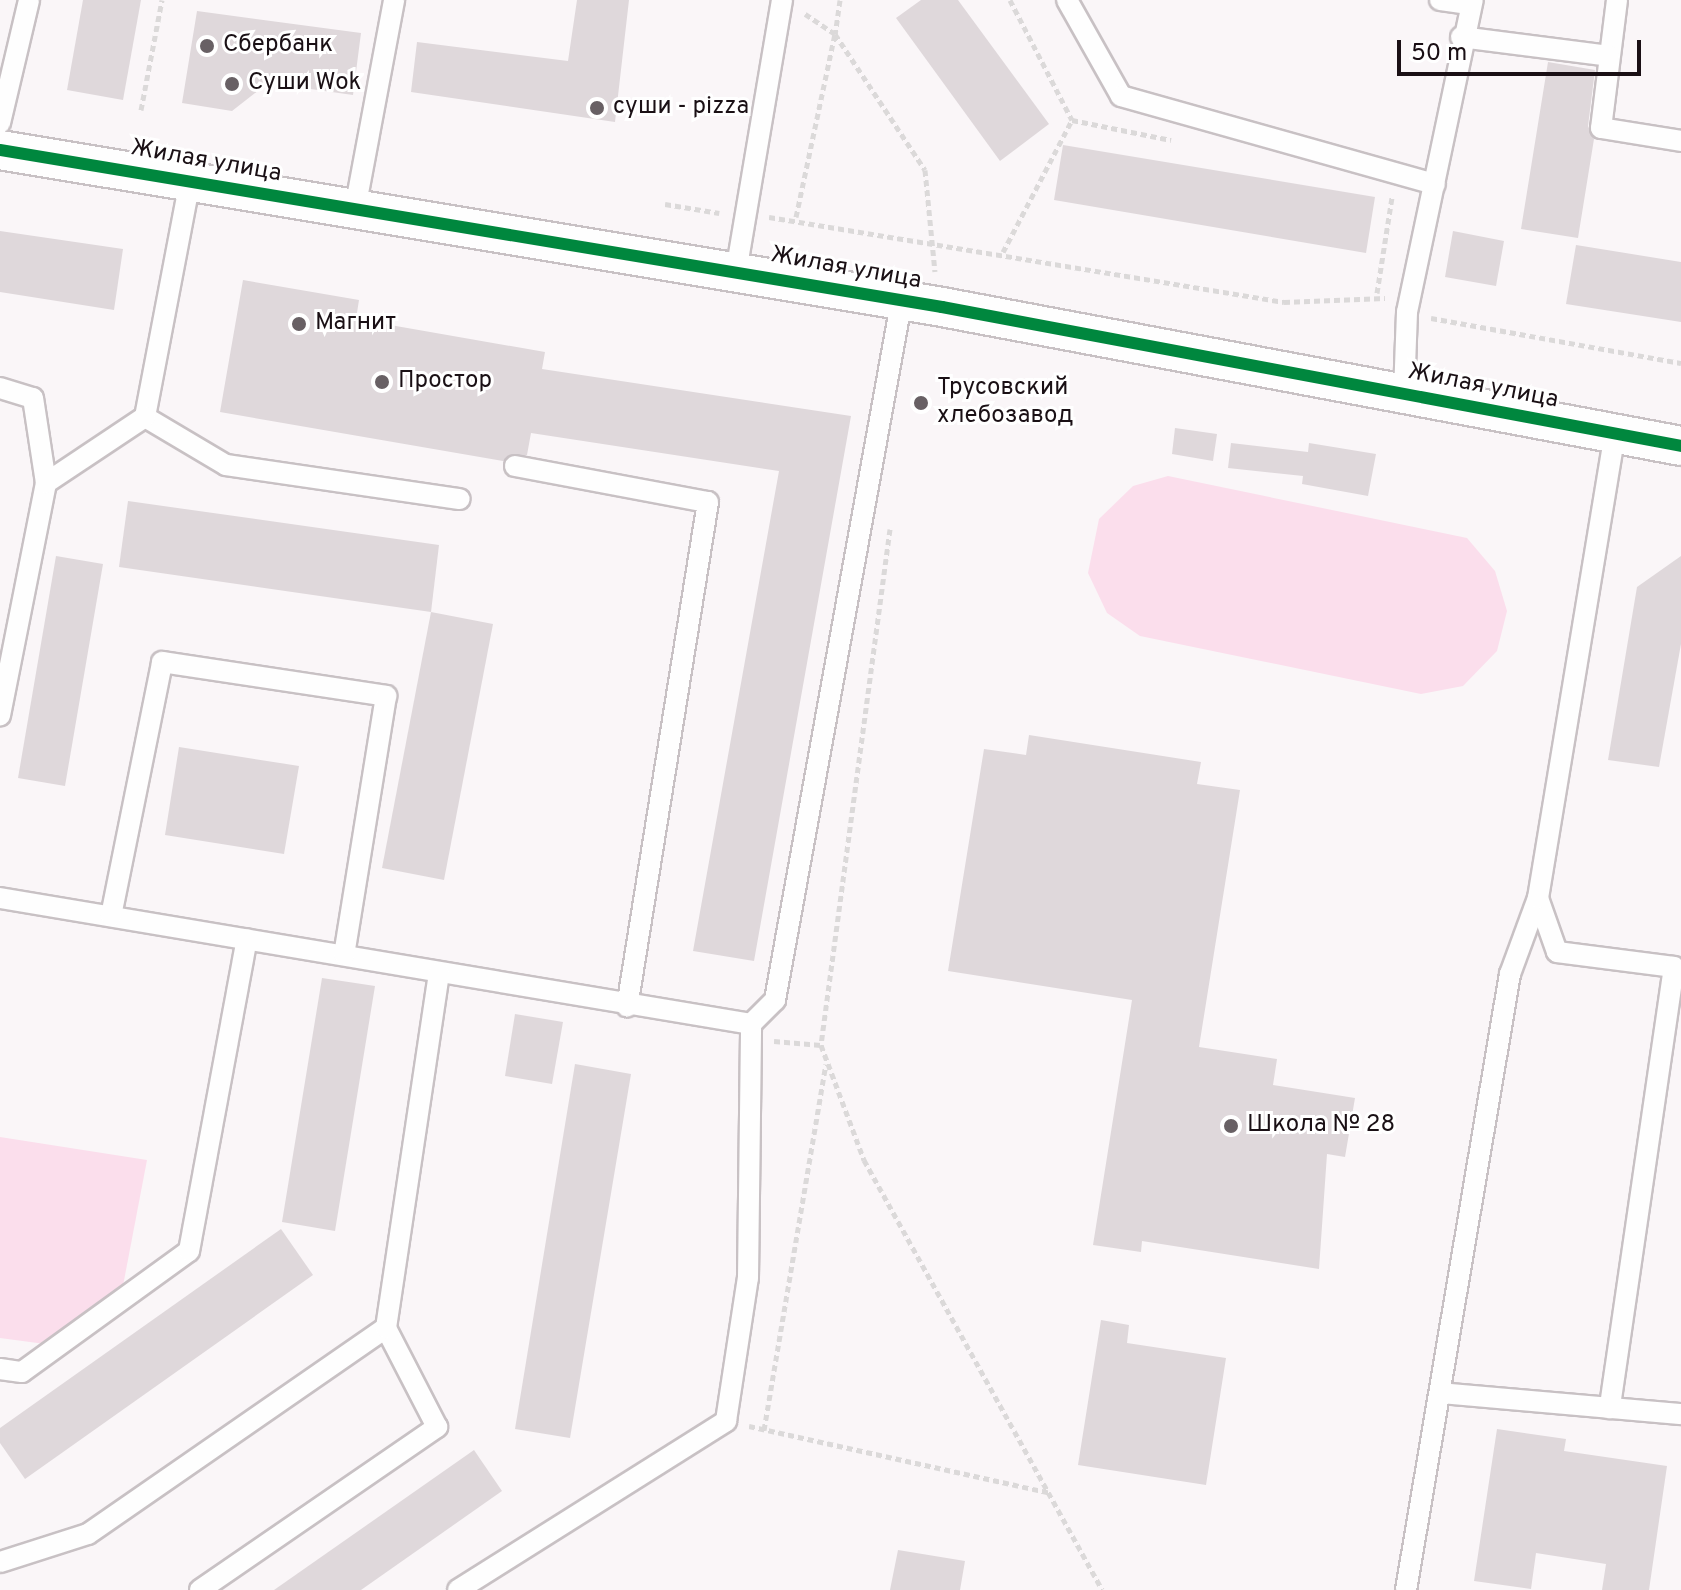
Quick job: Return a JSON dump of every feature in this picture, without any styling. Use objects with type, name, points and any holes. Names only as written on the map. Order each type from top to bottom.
[{"type":"street","name":"Жилая улица","points":[[0,150],[736,272],[1681,446]]},
{"type":"lane","points":[[0,123],[29,0]]},
{"type":"lane","points":[[355,209],[394,0]]},
{"type":"lane","points":[[1067,0],[1121,96],[1435,184]]},
{"type":"lane","points":[[1404,394],[1407,312],[1435,184],[1461,37],[1471,2],[1440,0]]},
{"type":"lane","points":[[1617,0],[1601,128],[1681,141]]},
{"type":"lane","points":[[736,272],[790,4]]},
{"type":"lane","points":[[1461,37],[1609,56]]},
{"type":"lane","points":[[46,483],[145,417],[190,181]]},
{"type":"lane","points":[[458,1590],[726,1421],[748,1278],[751,1024],[775,1000],[901,304]]},
{"type":"lane","points":[[0,388],[33,398],[46,483],[0,716]]},
{"type":"lane","points":[[145,417],[226,465],[460,499]]},
{"type":"lane","points":[[1406,1590],[1510,974],[1538,898],[1615,435]]},
{"type":"lane","points":[[515,466],[708,502],[627,1007]]},
{"type":"lane","points":[[111,916],[162,662],[386,696],[344,955]]},
{"type":"lane","points":[[0,898],[344,955],[627,1007],[751,1024]]},
{"type":"lane","points":[[1538,898],[1557,952],[1674,967],[1610,1408]]},
{"type":"lane","points":[[0,1369],[22,1372],[189,1251],[247,939]]},
{"type":"lane","points":[[200,1590],[437,1427],[386,1328],[439,973]]},
{"type":"lane","points":[[0,1562],[88,1534],[386,1328]]},
{"type":"lane","points":[[1440,1393],[1681,1414]]},
{"type":"path","points":[[141,110],[162,0]]},
{"type":"path","points":[[796,217],[840,0]]},
{"type":"path","points":[[1010,0],[1072,120]]},
{"type":"path","points":[[790,4],[835,34],[925,170],[930,244]]},
{"type":"path","points":[[1072,120],[1179,142]]},
{"type":"path","points":[[1003,252],[1072,120]]},
{"type":"path","points":[[1377,293],[1393,186]]},
{"type":"path","points":[[665,204],[746,217],[796,217],[930,244],[1003,252],[1284,302],[1377,293],[1407,312],[1681,363]]},
{"type":"path","points":[[892,515],[821,1045],[864,1160],[1052,1493],[1102,1590]]},
{"type":"path","points":[[764,1430],[826,1061]]},
{"type":"path","points":[[726,1421],[1052,1493]]},
{"type":"shaded area","points":[[1168,476],[1467,538],[1495,571],[1507,611],[1497,651],[1463,686],[1421,694],[1140,636],[1107,613],[1088,573],[1099,519],[1133,486]]},
{"type":"shaded area","points":[[0,1137],[147,1160],[122,1291],[45,1344],[0,1338]]},
{"type":"building","points":[[83,0],[141,0],[123,100],[67,90]]},
{"type":"building","points":[[577,0],[629,0],[615,122],[411,92],[417,42],[568,61]]},
{"type":"building","points":[[921,0],[958,0],[1049,124],[1000,161],[896,18]]},
{"type":"building","points":[[197,11],[361,33],[353,95],[268,83],[232,111],[182,103]]},
{"type":"building","points":[[1548,62],[1595,70],[1588,126],[1594,139],[1578,238],[1521,229]]},
{"type":"building","points":[[1063,145],[1375,197],[1366,253],[1054,200]]},
{"type":"building","points":[[0,231],[123,249],[114,310],[0,292]]},
{"type":"building","points":[[1453,231],[1504,241],[1496,286],[1445,277]]},
{"type":"building","points":[[1576,245],[1681,262],[1681,322],[1566,304]]},
{"type":"building","points":[[243,280],[359,300],[356,319],[545,352],[542,369],[851,416],[754,961],[693,951],[779,471],[531,433],[527,455],[503,461],[220,412]]},
{"type":"building","points":[[1175,428],[1217,434],[1213,461],[1172,454]]},
{"type":"building","points":[[1231,443],[1308,452],[1309,443],[1376,454],[1368,496],[1302,484],[1303,476],[1228,468]]},
{"type":"building","points":[[128,501],[439,545],[431,612],[119,567]]},
{"type":"building","points":[[56,556],[103,564],[65,786],[18,778]]},
{"type":"building","points":[[1681,556],[1681,644],[1659,767],[1608,760],[1637,587]]},
{"type":"building","points":[[431,612],[493,624],[444,880],[382,868]]},
{"type":"building","name":"Школа № 28","points":[[1029,735],[1201,762],[1197,784],[1240,790],[1199,1047],[1277,1059],[1273,1085],[1355,1098],[1345,1157],[1327,1154],[1319,1269],[1142,1241],[1141,1252],[1093,1245],[1132,1000],[948,971],[984,749],[1026,755]]},
{"type":"building","points":[[179,747],[299,766],[284,854],[165,835]]},
{"type":"building","points":[[322,978],[375,986],[335,1231],[282,1222]]},
{"type":"building","points":[[515,1014],[563,1022],[552,1084],[505,1076]]},
{"type":"building","points":[[575,1064],[631,1074],[570,1438],[515,1429]]},
{"type":"building","points":[[281,1229],[313,1275],[25,1479],[0,1443],[0,1428]]},
{"type":"building","points":[[1101,1320],[1129,1325],[1127,1343],[1226,1358],[1206,1485],[1078,1465]]},
{"type":"building","points":[[1497,1429],[1566,1439],[1564,1451],[1667,1466],[1649,1590],[1602,1590],[1606,1564],[1536,1553],[1531,1589],[1474,1581]]},
{"type":"building","points":[[474,1450],[502,1491],[361,1590],[274,1590]]},
{"type":"building","points":[[898,1550],[965,1561],[960,1590],[890,1590]]},
{"type":"cycle path","points":[[0,150],[942,307],[1681,446]]},
{"type":"place","name":"Сбербанк","points":[[207,46]]},
{"type":"place","name":"Суши Wok","points":[[232,84]]},
{"type":"place","name":"суши - pizza","points":[[597,108]]},
{"type":"place","name":"Магнит","points":[[299,324]]},
{"type":"place","name":"Простор","points":[[382,382]]},
{"type":"place","name":"Трусовский хлебозавод","points":[[921,403]]},
{"type":"place","name":"Школа № 28","points":[[1231,1126]]}]
